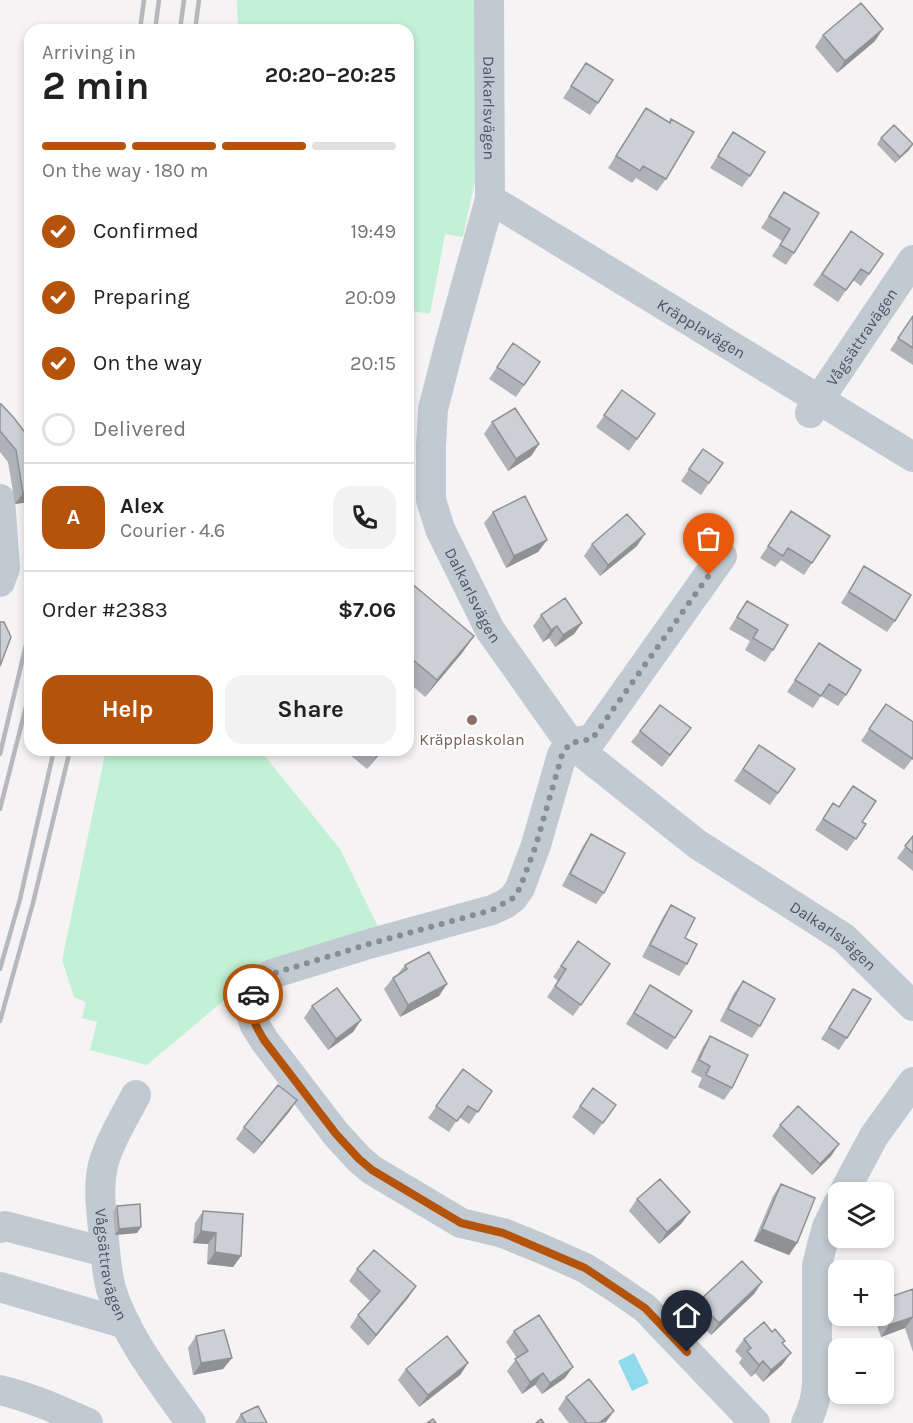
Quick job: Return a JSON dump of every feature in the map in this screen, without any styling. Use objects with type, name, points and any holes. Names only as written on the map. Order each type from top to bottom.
[{"type":"street","name":"Dalkarlsvägen","points":[[489,0],[490,200],[433,409],[431,500],[440,530],[490,630],[570,743],[697,844],[844,938],[913,1006]]},
{"type":"street","name":"Kräpplavägen","points":[[490,200],[814,406],[913,457]]},
{"type":"street","name":"Vågsättravägen","points":[[814,406],[913,260]]},
{"type":"street","points":[[0,499],[5,568],[0,582]]},
{"type":"street","points":[[722,556],[592,739],[570,743],[562,755],[536,845],[520,888],[513,898],[492,910],[272,974],[262,979],[256,987],[251,1009],[254,1024],[336,1134],[372,1170],[461,1223],[503,1233],[540,1248],[585,1268],[614,1287],[645,1308],[755,1423]]},
{"type":"street","points":[[849,1182],[873,1136],[913,1082]]},
{"type":"street","name":"Vågsättravägen","points":[[136,1095],[111,1140],[103,1167],[99,1195],[111,1288],[135,1344],[191,1423]]},
{"type":"street","points":[[0,1228],[5,1226],[105,1252]]},
{"type":"street","points":[[806,1423],[816,1399],[817,1266],[828,1227]]},
{"type":"street","points":[[0,1287],[126,1324]]},
{"type":"street","points":[[0,1390],[56,1409],[88,1423]]},
{"type":"green space","points":[[237,0],[480,0],[479,162],[463,237],[445,234],[430,314],[414,311],[414,24],[238,24]]},
{"type":"green space","points":[[105,756],[265,756],[340,849],[381,933],[268,968],[241,986],[147,1065],[90,1050],[97,1022],[82,1018],[86,1002],[74,997],[62,960]]},
{"type":"water","points":[[634,1353],[649,1383],[632,1391],[618,1361]]},
{"type":"building","points":[[861,3],[883,29],[845,61],[823,35]]},
{"type":"building","points":[[586,63],[613,80],[598,103],[571,86]]},
{"type":"building","points":[[646,108],[670,123],[671,119],[694,132],[666,179],[643,166],[640,171],[616,156]]},
{"type":"building","points":[[894,125],[913,144],[900,157],[881,138]]},
{"type":"building","points":[[733,132],[765,152],[750,176],[718,156]]},
{"type":"building","points":[[784,192],[819,213],[794,253],[780,245],[790,229],[769,216]]},
{"type":"building","points":[[851,231],[883,254],[869,274],[861,269],[846,290],[822,274]]},
{"type":"building","points":[[913,316],[913,348],[898,338]]},
{"type":"building","points":[[513,343],[540,362],[524,385],[497,367]]},
{"type":"building","points":[[622,390],[655,414],[637,439],[604,415]]},
{"type":"building","points":[[1,404],[24,431],[24,493],[16,450],[0,431]]},
{"type":"building","points":[[515,408],[539,444],[516,459],[492,422]]},
{"type":"building","points":[[703,449],[723,463],[709,483],[689,469]]},
{"type":"building","points":[[525,496],[547,540],[514,556],[493,512]]},
{"type":"building","points":[[791,511],[830,536],[812,563],[788,548],[783,556],[768,546]]},
{"type":"building","points":[[627,514],[645,534],[608,565],[592,544]]},
{"type":"building","points":[[864,566],[911,595],[895,621],[849,592]]},
{"type":"building","points":[[414,585],[474,636],[437,680],[414,661]]},
{"type":"building","points":[[565,598],[582,623],[563,635],[557,626],[551,630],[541,615]]},
{"type":"building","points":[[747,601],[788,625],[773,650],[753,638],[758,630],[737,617]]},
{"type":"building","points":[[0,622],[4,622],[11,637],[0,666]]},
{"type":"building","points":[[819,643],[861,670],[846,695],[829,684],[821,696],[795,680]]},
{"type":"building","points":[[886,704],[913,722],[913,759],[869,729]]},
{"type":"building","points":[[660,705],[691,728],[670,755],[640,731]]},
{"type":"building","points":[[759,745],[795,769],[778,793],[743,769]]},
{"type":"building","points":[[853,786],[876,801],[862,822],[866,824],[856,839],[823,819],[833,803],[839,807]]},
{"type":"building","points":[[591,834],[625,853],[604,893],[570,874]]},
{"type":"building","points":[[913,836],[913,853],[905,846]]},
{"type":"building","points":[[671,905],[695,918],[685,938],[697,944],[687,964],[650,945]]},
{"type":"building","points":[[578,941],[610,964],[581,1005],[555,986],[566,969],[561,966]]},
{"type":"building","points":[[429,952],[447,984],[408,1005],[393,978],[407,969],[405,965]]},
{"type":"building","points":[[743,981],[775,999],[760,1026],[728,1009]]},
{"type":"building","points":[[650,985],[692,1011],[675,1038],[634,1013]]},
{"type":"building","points":[[337,988],[361,1020],[336,1039],[312,1006]]},
{"type":"building","points":[[853,989],[871,999],[847,1038],[829,1028]]},
{"type":"building","points":[[710,1036],[748,1055],[732,1088],[706,1075],[710,1066],[699,1060]]},
{"type":"building","points":[[463,1069],[492,1091],[478,1112],[468,1106],[457,1121],[436,1106]]},
{"type":"building","points":[[278,1085],[297,1100],[262,1143],[244,1127]]},
{"type":"building","points":[[593,1088],[616,1105],[603,1123],[580,1106]]},
{"type":"building","points":[[798,1106],[839,1144],[820,1164],[780,1125]]},
{"type":"building","points":[[660,1179],[690,1212],[667,1232],[637,1199]]},
{"type":"building","points":[[781,1184],[815,1198],[797,1243],[762,1229]]},
{"type":"building","points":[[140,1204],[141,1227],[119,1229],[117,1206]]},
{"type":"building","points":[[203,1211],[243,1214],[241,1256],[215,1252],[216,1233],[201,1231]]},
{"type":"building","points":[[374,1250],[416,1286],[376,1335],[358,1315],[380,1291],[357,1269]]},
{"type":"building","points":[[742,1261],[762,1282],[719,1323],[698,1302]]},
{"type":"building","points":[[913,1289],[913,1317],[894,1323],[894,1296]]},
{"type":"building","points":[[539,1315],[573,1367],[550,1383],[543,1373],[530,1382],[515,1359],[528,1351],[514,1331]]},
{"type":"building","points":[[764,1322],[772,1332],[775,1329],[785,1341],[782,1343],[791,1353],[771,1370],[763,1361],[759,1365],[747,1351],[751,1348],[744,1339]]},
{"type":"building","points":[[224,1330],[232,1358],[201,1363],[196,1336]]},
{"type":"building","points":[[447,1336],[468,1363],[428,1395],[406,1369]]},
{"type":"building","points":[[589,1379],[614,1411],[599,1423],[587,1423],[566,1397]]},
{"type":"building","points":[[258,1406],[267,1423],[246,1423],[241,1414]]},
{"type":"railway","points":[[141,24],[144,0]]},
{"type":"railway","points":[[156,24],[159,0]]},
{"type":"railway","points":[[181,24],[184,0]]},
{"type":"railway","points":[[196,24],[199,0]]},
{"type":"railway","points":[[0,754],[24,653]]},
{"type":"railway","points":[[0,809],[24,715]]},
{"type":"railway","points":[[0,969],[20,899],[53,756]]},
{"type":"railway","points":[[0,1021],[33,903],[69,756]]},
{"type":"way so far","points":[[253,994],[262,979],[272,974],[492,910],[513,898],[520,888],[536,845],[562,755],[570,743],[592,739],[709,575]]},
{"type":"place","name":"Kräpplaskolan","points":[[472,720]]},
{"type":"route","points":[[253,994],[251,1009],[254,1024],[264,1040],[336,1134],[372,1170],[461,1223],[503,1233],[585,1268],[645,1308],[687,1352]]}]
